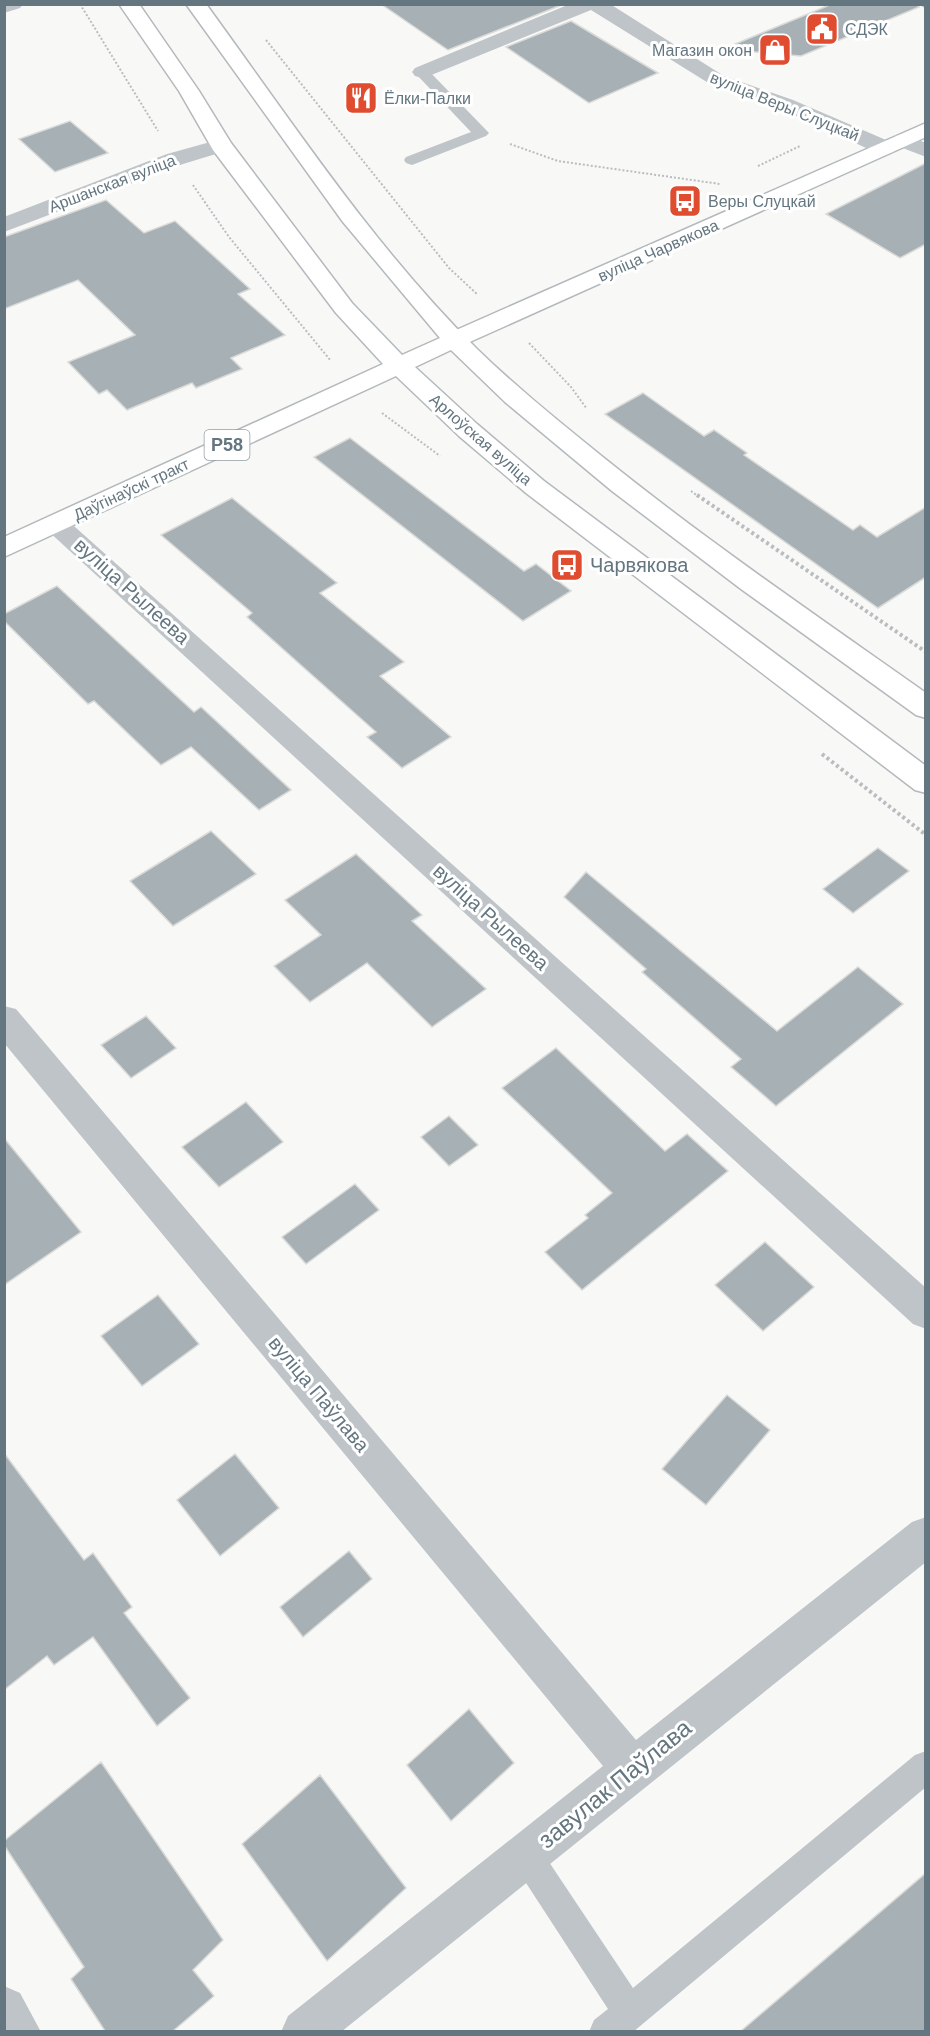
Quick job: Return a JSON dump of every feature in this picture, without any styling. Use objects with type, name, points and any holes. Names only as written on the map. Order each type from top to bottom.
[{"type":"main road","name":"Арлоўская вуліца","points":[[129,4],[189,91],[221,145],[344,308],[398,365],[468,430],[535,487],[926,782]]},
{"type":"main road","points":[[196,4],[318,175],[405,285],[454,340],[525,406],[674,527],[926,708]]},
{"type":"main road","name":"вуліца Чарвякова","points":[[454,340],[926,129]]},
{"type":"main road","name":"Даўгінаўскі тракт","points":[[4,548],[454,340]]},
{"type":"street","points":[[4,7],[13,4]]},
{"type":"street","points":[[422,72],[588,4]]},
{"type":"street","name":"вуліца Веры Слуцкай","points":[[596,4],[717,80],[786,104],[841,127],[894,144],[926,151]]},
{"type":"street","name":"Аршанская вуліца","points":[[4,225],[175,159],[221,145]]},
{"type":"street","name":"вуліца Рылеева","points":[[56,524],[926,1312]]},
{"type":"street","name":"вуліца Паўлава","points":[[4,1019],[634,1770]]},
{"type":"street","name":"завулак Паўлава","points":[[303,2031],[926,1536]]},
{"type":"street","points":[[4,2009],[18,2031]]},
{"type":"lane","points":[[412,160],[481,133],[422,72]]},
{"type":"lane","points":[[526,1855],[618,2021],[926,1766]]},
{"type":"path","points":[[80,4],[175,159],[229,237],[337,368]]},
{"type":"path","points":[[260,32],[449,268],[481,297]]},
{"type":"path","points":[[753,169],[841,127]]},
{"type":"path","points":[[481,133],[558,161],[720,184],[711,189]]},
{"type":"path","points":[[526,341],[571,387],[588,411]]},
{"type":"path","points":[[373,417],[384,412],[447,462]]},
{"type":"path","points":[[688,488],[926,652]]},
{"type":"path","points":[[813,747],[926,835]]},
{"type":"building","points":[[381,4],[559,4],[559,6],[448,50]]},
{"type":"building","points":[[832,4],[916,4],[919,7],[801,56],[723,49]]},
{"type":"building","points":[[571,21],[658,73],[589,103],[506,47]]},
{"type":"building","points":[[70,121],[108,153],[55,172],[19,139]]},
{"type":"building","points":[[926,163],[926,244],[900,258],[826,214]]},
{"type":"building","points":[[106,200],[144,233],[175,221],[250,289],[238,294],[285,335],[231,358],[242,369],[196,388],[192,383],[127,410],[107,390],[99,394],[68,362],[135,335],[78,280],[4,309],[4,237]]},
{"type":"building","points":[[643,393],[704,436],[714,430],[747,453],[744,455],[853,530],[860,525],[877,537],[926,507],[926,577],[878,608],[605,414]]},
{"type":"building","points":[[350,438],[524,571],[536,564],[571,591],[523,621],[314,457]]},
{"type":"building","points":[[232,498],[337,583],[320,593],[404,662],[380,676],[451,737],[402,768],[367,737],[376,732],[247,617],[252,613],[161,535]]},
{"type":"building","points":[[57,586],[194,712],[201,707],[291,790],[259,810],[191,747],[161,765],[94,701],[88,704],[4,621],[4,614]]},
{"type":"building","points":[[211,831],[256,874],[173,926],[130,881]]},
{"type":"building","points":[[878,848],[909,871],[853,913],[823,889]]},
{"type":"building","points":[[356,854],[422,915],[412,921],[486,989],[432,1027],[367,963],[310,1002],[274,966],[321,935],[285,900]]},
{"type":"building","points":[[586,872],[777,1031],[858,967],[903,1004],[776,1106],[731,1067],[741,1059],[642,972],[646,969],[564,897]]},
{"type":"building","points":[[146,1016],[176,1048],[131,1078],[101,1045]]},
{"type":"building","points":[[556,1048],[665,1151],[687,1134],[728,1171],[582,1290],[545,1252],[588,1218],[585,1215],[612,1193],[502,1088]]},
{"type":"building","points":[[246,1102],[283,1142],[219,1187],[182,1147]]},
{"type":"building","points":[[449,1116],[478,1145],[449,1166],[421,1137]]},
{"type":"building","points":[[4,1138],[81,1232],[4,1285]]},
{"type":"building","points":[[355,1184],[379,1210],[306,1264],[282,1237]]},
{"type":"building","points":[[765,1242],[814,1287],[763,1331],[715,1285]]},
{"type":"building","points":[[158,1295],[199,1344],[142,1386],[101,1336]]},
{"type":"building","points":[[727,1395],[770,1430],[706,1505],[662,1469]]},
{"type":"building","points":[[4,1453],[84,1560],[93,1553],[132,1607],[124,1613],[190,1698],[157,1726],[93,1637],[54,1665],[47,1656],[4,1690]]},
{"type":"building","points":[[235,1454],[279,1508],[220,1556],[177,1500]]},
{"type":"building","points":[[349,1551],[372,1579],[303,1637],[280,1607]]},
{"type":"building","points":[[469,1709],[514,1763],[451,1821],[407,1765]]},
{"type":"building","points":[[101,1762],[223,1940],[193,1970],[214,1996],[173,2031],[105,2031],[71,1979],[84,1967],[4,1845],[4,1841]]},
{"type":"building","points":[[320,1775],[406,1888],[327,1961],[242,1844]]},
{"type":"building","points":[[926,1873],[926,2031],[741,2031]]},
{"type":"place","name":"СДЭК","points":[[822,29]]},
{"type":"place","name":"Магазин окон","points":[[775,50]]},
{"type":"place","name":"Ёлки-Палки","points":[[361,98]]},
{"type":"place","name":"Веры Слуцкай","points":[[685,201]]},
{"type":"place","name":"Чарвякова","points":[[567,565]]}]
